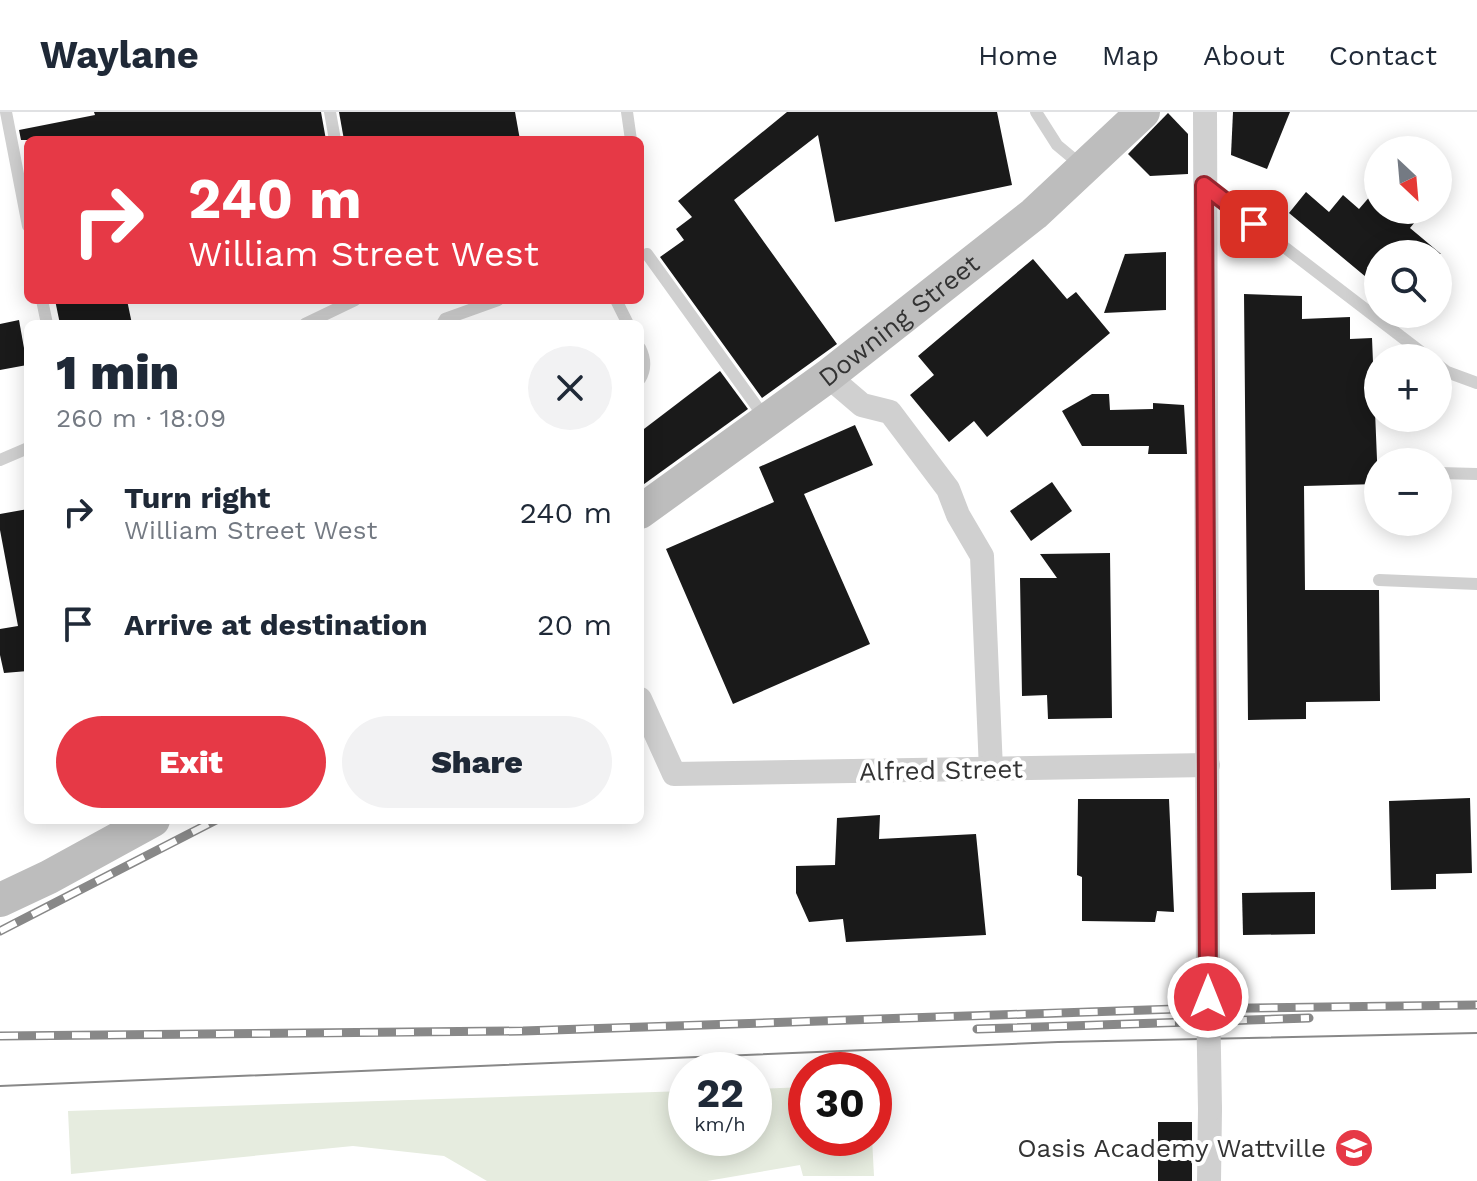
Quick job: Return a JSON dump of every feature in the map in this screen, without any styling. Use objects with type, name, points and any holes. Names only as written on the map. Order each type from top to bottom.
[{"type":"street","name":"Downing Street","points":[[644,509],[828,376],[1034,214],[1143,112]]},
{"type":"street","points":[[1205,112],[1209,1181]]},
{"type":"street","points":[[828,376],[862,405],[890,412],[948,489],[958,515],[982,556],[991,770]]},
{"type":"street","name":"Alfred Street","points":[[644,708],[674,774],[1208,765]]},
{"type":"street","points":[[0,900],[146,824]]},
{"type":"lane","points":[[6,112],[24,205]]},
{"type":"lane","points":[[330,112],[334,136]]},
{"type":"lane","points":[[627,112],[630,136]]},
{"type":"lane","points":[[1036,112],[1057,145],[1083,168]]},
{"type":"lane","points":[[1204,185],[1411,344]]},
{"type":"lane","points":[[647,254],[766,420]]},
{"type":"lane","points":[[313,320],[347,304]]},
{"type":"lane","points":[[444,320],[487,304]]},
{"type":"lane","points":[[1452,374],[1477,383]]},
{"type":"lane","points":[[0,460],[24,450]]},
{"type":"lane","points":[[1452,473],[1477,474]]},
{"type":"lane","points":[[1379,580],[1477,584]]},
{"type":"shaded area","points":[[772,1088],[788,1088],[788,1156],[873,1156],[874,1176],[803,1176],[800,1165],[707,1181],[487,1181],[444,1156],[353,1146],[71,1174],[68,1111],[668,1092],[668,1156],[772,1156]]},
{"type":"building","points":[[94,112],[321,112],[325,136],[24,136],[21,140],[19,130],[95,115]]},
{"type":"building","points":[[339,112],[515,112],[519,136],[343,136]]},
{"type":"building","points":[[787,112],[997,112],[1012,185],[835,222],[818,135],[734,200],[837,344],[762,398],[660,257],[684,240],[676,229],[692,217],[678,201]]},
{"type":"building","points":[[1233,112],[1290,112],[1267,169],[1231,155]]},
{"type":"building","points":[[1168,113],[1188,134],[1188,174],[1150,176],[1128,154]]},
{"type":"building","points":[[1306,192],[1329,212],[1343,195],[1359,209],[1364,203],[1364,224],[1413,224],[1410,228],[1424,240],[1364,240],[1364,275],[1289,213]]},
{"type":"building","points":[[1166,252],[1166,310],[1104,313],[1125,254]]},
{"type":"building","points":[[1033,259],[1067,299],[1076,292],[1110,333],[987,437],[974,421],[949,442],[910,395],[934,375],[918,356]]},
{"type":"building","points":[[1244,294],[1302,296],[1302,319],[1350,317],[1350,339],[1372,338],[1372,344],[1364,344],[1364,432],[1376,432],[1377,448],[1364,448],[1364,484],[1304,486],[1305,590],[1379,590],[1380,701],[1306,702],[1306,719],[1248,720]]},
{"type":"building","points":[[56,304],[128,304],[131,320],[59,320]]},
{"type":"building","points":[[19,320],[24,366],[0,370],[0,324]]},
{"type":"building","points":[[720,371],[748,409],[644,484],[644,429]]},
{"type":"building","points":[[1092,394],[1109,394],[1110,410],[1153,409],[1153,403],[1184,405],[1187,454],[1148,454],[1149,446],[1082,446],[1062,411]]},
{"type":"building","points":[[855,425],[873,465],[804,494],[870,644],[733,704],[666,549],[774,502],[759,467]]},
{"type":"building","points":[[1052,482],[1072,511],[1031,541],[1010,511]]},
{"type":"building","points":[[24,510],[24,671],[4,673],[0,655],[0,629],[18,626],[0,530],[0,514]]},
{"type":"building","points":[[1110,553],[1112,718],[1048,719],[1047,695],[1022,696],[1020,578],[1057,578],[1040,554]]},
{"type":"building","points":[[1470,798],[1472,873],[1436,874],[1436,889],[1391,890],[1389,801]]},
{"type":"building","points":[[1078,799],[1169,799],[1174,912],[1157,911],[1155,922],[1082,921],[1082,877],[1077,875]]},
{"type":"building","points":[[880,815],[879,839],[976,834],[986,935],[846,942],[843,919],[809,922],[796,893],[796,866],[835,865],[837,818]]},
{"type":"building","points":[[1315,892],[1315,934],[1243,935],[1242,893]]},
{"type":"building","points":[[1158,1122],[1192,1122],[1192,1181],[1158,1181]]},
{"type":"tram line","points":[[0,1086],[1058,1042],[1477,1033]]},
{"type":"railway","points":[[0,931],[208,824]]},
{"type":"railway","points":[[0,1036],[523,1031],[1176,1009],[1477,1005]]},
{"type":"railway","points":[[977,1029],[1309,1018]]},
{"type":"place","name":"Oasis Academy Wattville","points":[[1354,1148]]},
{"type":"route","points":[[1208,997],[1204,185],[1254,224]]}]
